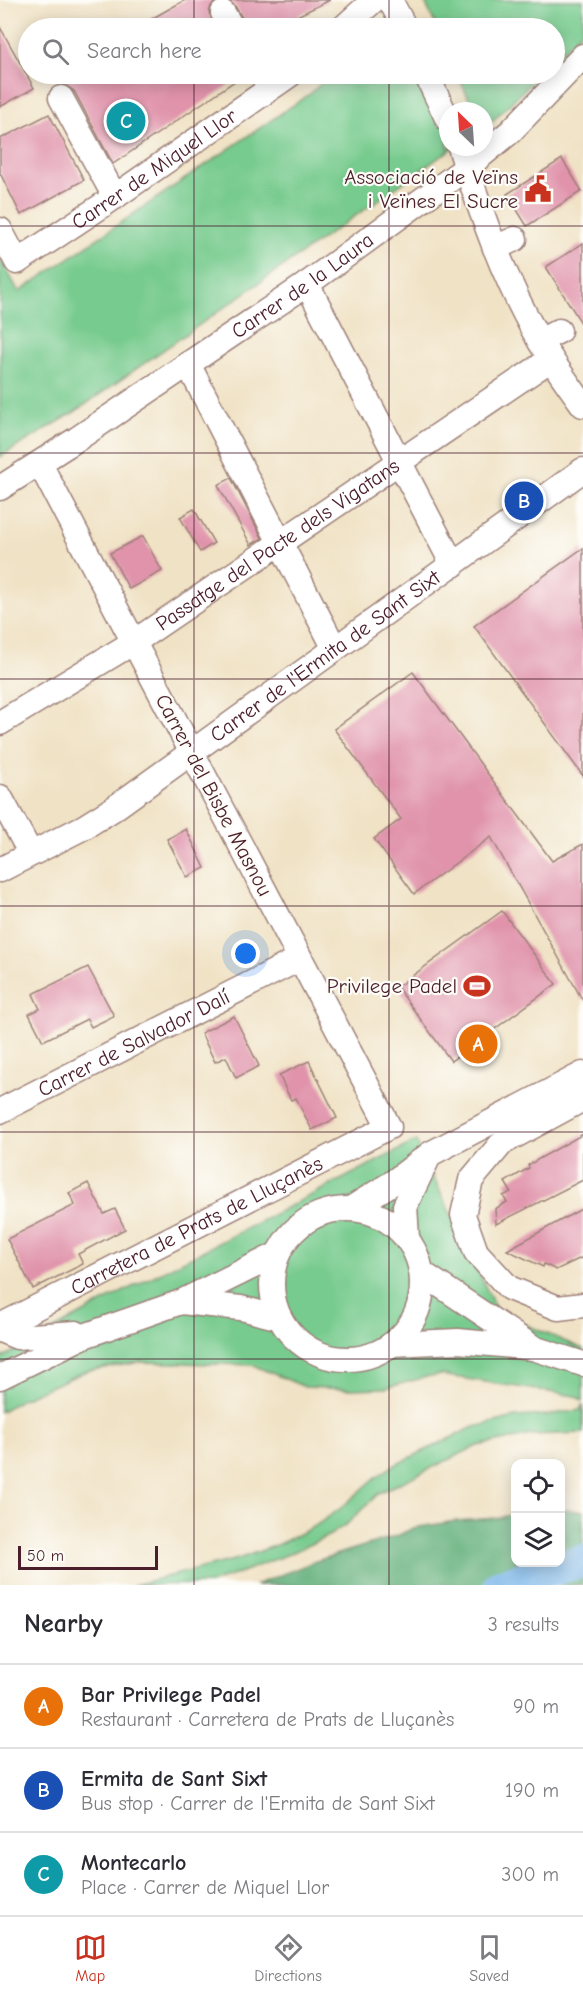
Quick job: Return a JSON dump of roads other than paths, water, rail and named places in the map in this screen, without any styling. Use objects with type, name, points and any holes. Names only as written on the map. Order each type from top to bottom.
[{"type":"street","points":[[354,18],[374,0]]},
{"type":"street","points":[[390,0],[400,18]]},
{"type":"street","name":"Carrer de la Laura","points":[[565,75],[583,56]]},
{"type":"street","name":"Carrer de Miquel Llor","points":[[0,230],[17,262],[109,201],[259,84]]},
{"type":"street","points":[[431,84],[439,102]]},
{"type":"street","name":"Carrer de la Laura","points":[[0,488],[40,464],[307,284],[463,157],[510,132],[556,84]]},
{"type":"street","points":[[61,98],[109,201]]},
{"type":"street","points":[[70,146],[109,201]]},
{"type":"street","points":[[463,157],[505,244],[518,301],[550,343],[583,405]]},
{"type":"street","points":[[307,284],[453,565]]},
{"type":"street","name":"Passatge del Pacte dels Vigatans","points":[[0,723],[134,642],[280,543],[398,461],[550,343]]},
{"type":"street","points":[[188,364],[335,649]]},
{"type":"street","name":"Carrer del Bisbe Masnou","points":[[40,464],[389,1127]]},
{"type":"street","name":"Carrer de l'Ermita de Sant Sixt","points":[[0,870],[113,809],[583,470]]},
{"type":"street","points":[[0,797],[31,854]]},
{"type":"street","name":"Carrer de Salvador Dalí","points":[[0,1111],[299,959]]},
{"type":"street","points":[[352,1208],[392,1183],[430,1154],[583,1074]]},
{"type":"street","points":[[583,1099],[502,1143],[471,1180],[463,1215],[476,1252],[509,1288],[558,1308],[583,1305]]},
{"type":"street","name":"Carretera de Prats de Lluçanès","points":[[3,1327],[389,1127]]},
{"type":"street","points":[[407,1238],[405,1206],[430,1154]]},
{"type":"street","points":[[352,1208],[373,1213],[385,1219],[407,1238],[419,1261],[422,1286],[417,1312],[403,1334],[392,1344],[368,1356],[341,1359],[326,1356],[301,1343],[286,1328],[280,1318],[272,1290],[274,1265],[286,1239],[303,1222],[325,1212],[352,1208]]},
{"type":"street","points":[[0,1377],[84,1336],[181,1302],[278,1254]]},
{"type":"street","points":[[422,1273],[533,1348]]},
{"type":"street","points":[[530,1297],[498,1313],[533,1348]]},
{"type":"street","points":[[181,1302],[241,1308],[280,1318]]},
{"type":"street","points":[[3,1327],[17,1337],[80,1333],[84,1336]]},
{"type":"street","points":[[392,1344],[458,1341],[533,1348],[583,1365]]},
{"type":"waterway","points":[[500,1585],[583,1561]]},
{"type":"place","name":"Montecarlo","points":[[126,121]]},
{"type":"place","name":"Associació de Veïns i Veïnes El Sucre","points":[[538,189]]},
{"type":"place","name":"Ermita de Sant Sixt","points":[[524,501]]},
{"type":"place","name":"Privilege Padel","points":[[477,986]]},
{"type":"place","name":"Bar Privilege Padel","points":[[478,1044]]}]
